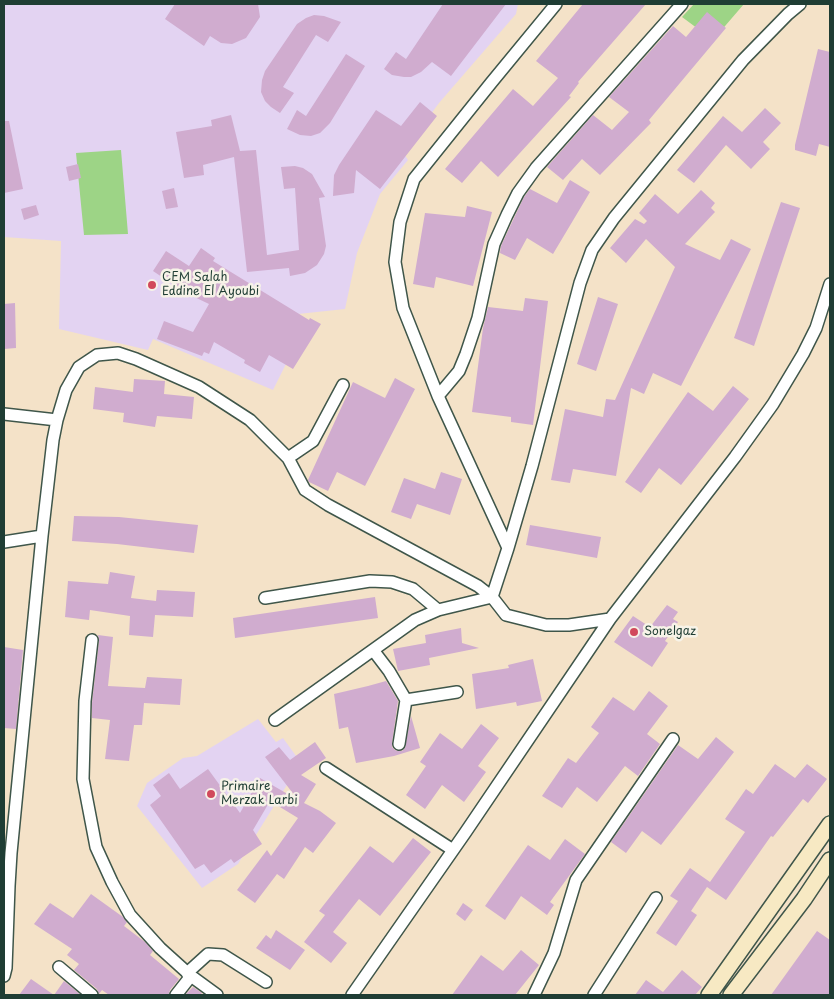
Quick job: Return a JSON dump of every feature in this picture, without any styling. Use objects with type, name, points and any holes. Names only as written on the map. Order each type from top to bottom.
[{"type":"street","points":[[508,548],[438,396],[403,308],[395,262],[400,222],[414,179],[556,4]]},
{"type":"street","points":[[438,396],[459,372],[478,318],[494,244],[518,193],[536,168],[682,4]]},
{"type":"street","points":[[492,597],[532,466],[580,283],[592,250],[614,218],[743,60],[800,4]]},
{"type":"street","points":[[352,995],[610,619],[773,404],[816,328],[830,284]]},
{"type":"street","points":[[4,976],[6,968],[6,885],[53,440],[66,390],[79,367],[97,355],[118,353],[199,387],[250,420],[288,458],[305,490],[328,506],[478,586],[492,597],[506,616],[546,625],[569,625],[610,619]]},
{"type":"street","points":[[288,458],[313,441],[343,385]]},
{"type":"street","points":[[4,414],[57,420]]},
{"type":"street","points":[[4,542],[42,536]]},
{"type":"street","points":[[265,598],[370,581],[392,582],[413,589],[438,610]]},
{"type":"street","points":[[275,720],[415,620],[438,610],[492,597]]},
{"type":"street","points":[[92,640],[84,701],[82,779],[96,847],[130,915],[160,948],[189,975],[217,995]]},
{"type":"street","points":[[373,650],[390,671],[406,700],[399,744]]},
{"type":"street","points":[[406,700],[457,692]]},
{"type":"street","points":[[534,995],[554,953],[576,880],[673,739]]},
{"type":"street","points":[[326,768],[453,850]]},
{"type":"street","points":[[709,995],[830,824]]},
{"type":"street","points":[[731,995],[804,899],[830,860]]},
{"type":"street","points":[[594,995],[656,898]]},
{"type":"street","points":[[176,995],[189,975],[208,954],[223,955],[266,982]]},
{"type":"street","points":[[59,967],[92,995]]},
{"type":"shaded area","points":[[4,4],[518,4],[516,14],[439,103],[403,152],[408,160],[380,194],[357,253],[345,309],[298,314],[308,320],[273,390],[153,339],[148,350],[59,329],[61,241],[4,237]]},
{"type":"shaded area","name":"Primaire Merzak Larbi","points":[[258,719],[276,742],[283,738],[299,760],[295,772],[238,864],[202,888],[137,806],[147,783],[183,758],[197,756]]},
{"type":"green space","points":[[694,4],[744,4],[713,40],[682,17]]},
{"type":"green space","points":[[121,150],[128,234],[84,235],[76,153]]},
{"type":"building","points":[[175,4],[258,4],[260,17],[246,38],[232,44],[221,43],[210,36],[204,46],[165,19]]},
{"type":"building","points":[[443,4],[506,4],[451,76],[432,62],[421,72],[411,77],[392,75],[384,69],[396,52],[406,59]]},
{"type":"building","points":[[583,4],[646,4],[578,82],[569,96],[571,97],[498,177],[481,161],[462,183],[445,169],[513,89],[533,106],[558,78],[536,61]]},
{"type":"building","points":[[707,12],[726,28],[649,120],[651,123],[600,175],[582,159],[563,180],[547,167],[593,115],[612,130],[629,112],[609,97],[673,26],[686,37]]},
{"type":"building","points":[[314,15],[324,16],[341,22],[328,42],[316,35],[283,87],[294,93],[280,113],[265,101],[261,92],[265,71],[297,24]]},
{"type":"building","points":[[818,49],[830,52],[830,147],[819,144],[816,156],[795,150],[795,145]]},
{"type":"building","points":[[346,54],[365,66],[330,123],[320,133],[311,136],[300,135],[287,129],[297,110],[306,116]]},
{"type":"building","points":[[420,102],[437,116],[380,189],[356,170],[354,193],[333,196],[334,175],[339,165],[376,110],[401,126]]},
{"type":"building","points":[[765,108],[781,123],[763,142],[770,149],[751,169],[726,145],[694,183],[677,170],[723,116],[742,132]]},
{"type":"building","points":[[231,115],[240,151],[256,150],[267,255],[299,250],[295,188],[284,189],[281,167],[295,166],[303,168],[312,174],[325,197],[319,198],[326,246],[324,254],[317,265],[305,273],[290,276],[289,268],[247,272],[234,157],[203,165],[204,175],[184,178],[176,132],[212,126],[211,120]]},
{"type":"building","points":[[4,121],[9,121],[23,189],[4,193]]},
{"type":"building","points":[[78,164],[81,178],[69,181],[66,167]]},
{"type":"building","points":[[570,180],[590,192],[553,254],[527,238],[515,260],[500,253],[501,246],[514,218],[530,189],[557,203]]},
{"type":"building","points":[[174,188],[178,207],[166,209],[162,191]]},
{"type":"building","points":[[701,190],[715,203],[711,208],[715,212],[685,244],[720,260],[731,239],[751,249],[681,386],[653,373],[644,394],[631,388],[616,476],[573,469],[570,483],[551,480],[565,409],[603,417],[606,399],[615,400],[675,267],[646,239],[626,263],[610,248],[635,219],[644,224],[647,221],[639,213],[655,194],[678,214]]},
{"type":"building","points":[[781,202],[800,208],[754,346],[734,338]]},
{"type":"building","points":[[36,205],[39,215],[24,220],[21,209]]},
{"type":"building","points":[[467,206],[492,212],[473,286],[436,277],[434,288],[413,284],[425,213],[465,217]]},
{"type":"building","points":[[201,248],[215,258],[213,261],[309,320],[310,318],[321,324],[293,369],[269,355],[260,372],[244,363],[245,360],[214,342],[209,354],[204,352],[202,356],[157,339],[164,321],[193,332],[209,304],[186,293],[153,271],[166,251],[189,266]]},
{"type":"building","points":[[598,297],[618,304],[596,371],[577,364]]},
{"type":"building","points":[[525,298],[548,301],[533,425],[511,422],[511,417],[472,412],[483,328],[488,307],[523,311]]},
{"type":"building","points":[[15,303],[16,348],[4,349],[4,304]]},
{"type":"building","points":[[395,378],[415,389],[365,486],[337,472],[328,491],[309,482],[308,480],[353,382],[385,398]]},
{"type":"building","points":[[134,379],[165,381],[164,394],[194,397],[192,419],[157,416],[155,427],[123,422],[124,413],[93,409],[95,387],[133,392]]},
{"type":"building","points":[[733,386],[749,399],[681,485],[659,468],[641,493],[625,482],[688,392],[713,411]]},
{"type":"building","points":[[441,472],[462,479],[450,515],[417,504],[411,519],[391,512],[404,478],[435,489]]},
{"type":"building","points":[[74,516],[119,517],[198,525],[194,553],[72,541]]},
{"type":"building","points":[[530,525],[601,537],[597,558],[526,545]]},
{"type":"building","points":[[110,572],[135,576],[131,598],[156,601],[157,590],[195,592],[193,617],[155,615],[153,637],[129,635],[130,616],[90,610],[89,620],[65,617],[68,581],[108,584]]},
{"type":"building","points":[[375,597],[378,618],[235,638],[233,618]]},
{"type":"building","points":[[667,605],[678,612],[673,619],[678,622],[665,641],[668,643],[652,667],[614,642],[633,616],[650,627]]},
{"type":"building","points":[[461,628],[462,643],[479,648],[429,658],[430,665],[398,671],[393,649],[426,643],[425,635]]},
{"type":"building","points":[[98,635],[113,637],[108,686],[145,688],[147,677],[182,679],[180,705],[144,703],[142,725],[134,725],[129,761],[105,759],[110,720],[92,718]]},
{"type":"building","points":[[4,647],[23,650],[16,729],[4,728]]},
{"type":"building","points":[[533,659],[542,701],[517,706],[516,702],[476,709],[472,674],[509,668],[508,665]]},
{"type":"building","points":[[386,681],[398,701],[392,747],[398,751],[402,751],[405,748],[411,716],[420,748],[394,756],[356,763],[348,727],[339,729],[334,694]]},
{"type":"building","points":[[649,691],[668,706],[647,734],[660,744],[638,776],[625,766],[597,802],[577,787],[562,808],[542,796],[568,758],[576,763],[599,733],[591,727],[613,697],[634,711]]},
{"type":"building","points":[[481,724],[499,738],[478,766],[486,772],[464,802],[442,785],[425,809],[406,795],[426,766],[420,762],[440,733],[462,749]]},
{"type":"building","points":[[716,737],[734,752],[661,845],[642,831],[626,853],[611,842],[678,745],[698,759]]},
{"type":"building","points":[[315,742],[326,758],[301,775],[316,784],[304,803],[320,811],[336,823],[313,853],[305,847],[284,879],[277,874],[255,903],[237,890],[267,850],[271,856],[298,818],[270,801],[253,830],[262,844],[234,863],[231,859],[211,873],[204,864],[195,869],[150,805],[161,796],[153,785],[169,773],[180,789],[208,769],[240,813],[260,778],[298,800],[265,757],[279,747],[290,760]]},
{"type":"building","points":[[775,764],[795,778],[807,764],[827,779],[808,803],[803,799],[773,837],[771,836],[726,900],[707,887],[691,911],[697,915],[676,946],[656,933],[678,901],[670,896],[690,868],[710,882],[745,832],[725,819],[746,789],[753,794]]},
{"type":"building","points":[[413,838],[431,852],[380,916],[359,899],[333,932],[347,943],[331,963],[304,942],[325,915],[319,911],[370,846],[393,863]]},
{"type":"building","points":[[565,839],[585,854],[550,902],[554,905],[547,915],[521,896],[505,920],[485,906],[528,845],[550,860]]},
{"type":"building","points":[[91,894],[123,917],[127,922],[124,926],[145,942],[153,951],[150,955],[179,979],[170,990],[169,995],[109,995],[102,990],[99,994],[97,989],[74,970],[79,964],[67,955],[72,949],[34,924],[50,903],[73,918]]},
{"type":"building","points":[[463,903],[473,910],[465,921],[456,914]]},
{"type":"building","points":[[276,930],[305,950],[290,970],[256,948],[266,935],[271,939]]},
{"type":"building","points":[[817,931],[830,940],[830,995],[771,995]]},
{"type":"building","points":[[521,950],[539,965],[515,995],[452,995],[481,955],[503,971]]},
{"type":"building","points":[[682,970],[702,987],[695,995],[635,995],[646,980],[663,992]]},
{"type":"building","points":[[31,979],[54,995],[19,995]]},
{"type":"building","points":[[64,981],[81,995],[54,995]]},
{"type":"building","points":[[193,987],[202,993],[200,995],[185,995]]},
{"type":"place","name":"CEM Salah Eddine El Ayoubi","points":[[152,285]]},
{"type":"place","name":"Sonelgaz","points":[[634,632]]},
{"type":"place","name":"Primaire Merzak Larbi","points":[[211,794]]}]
